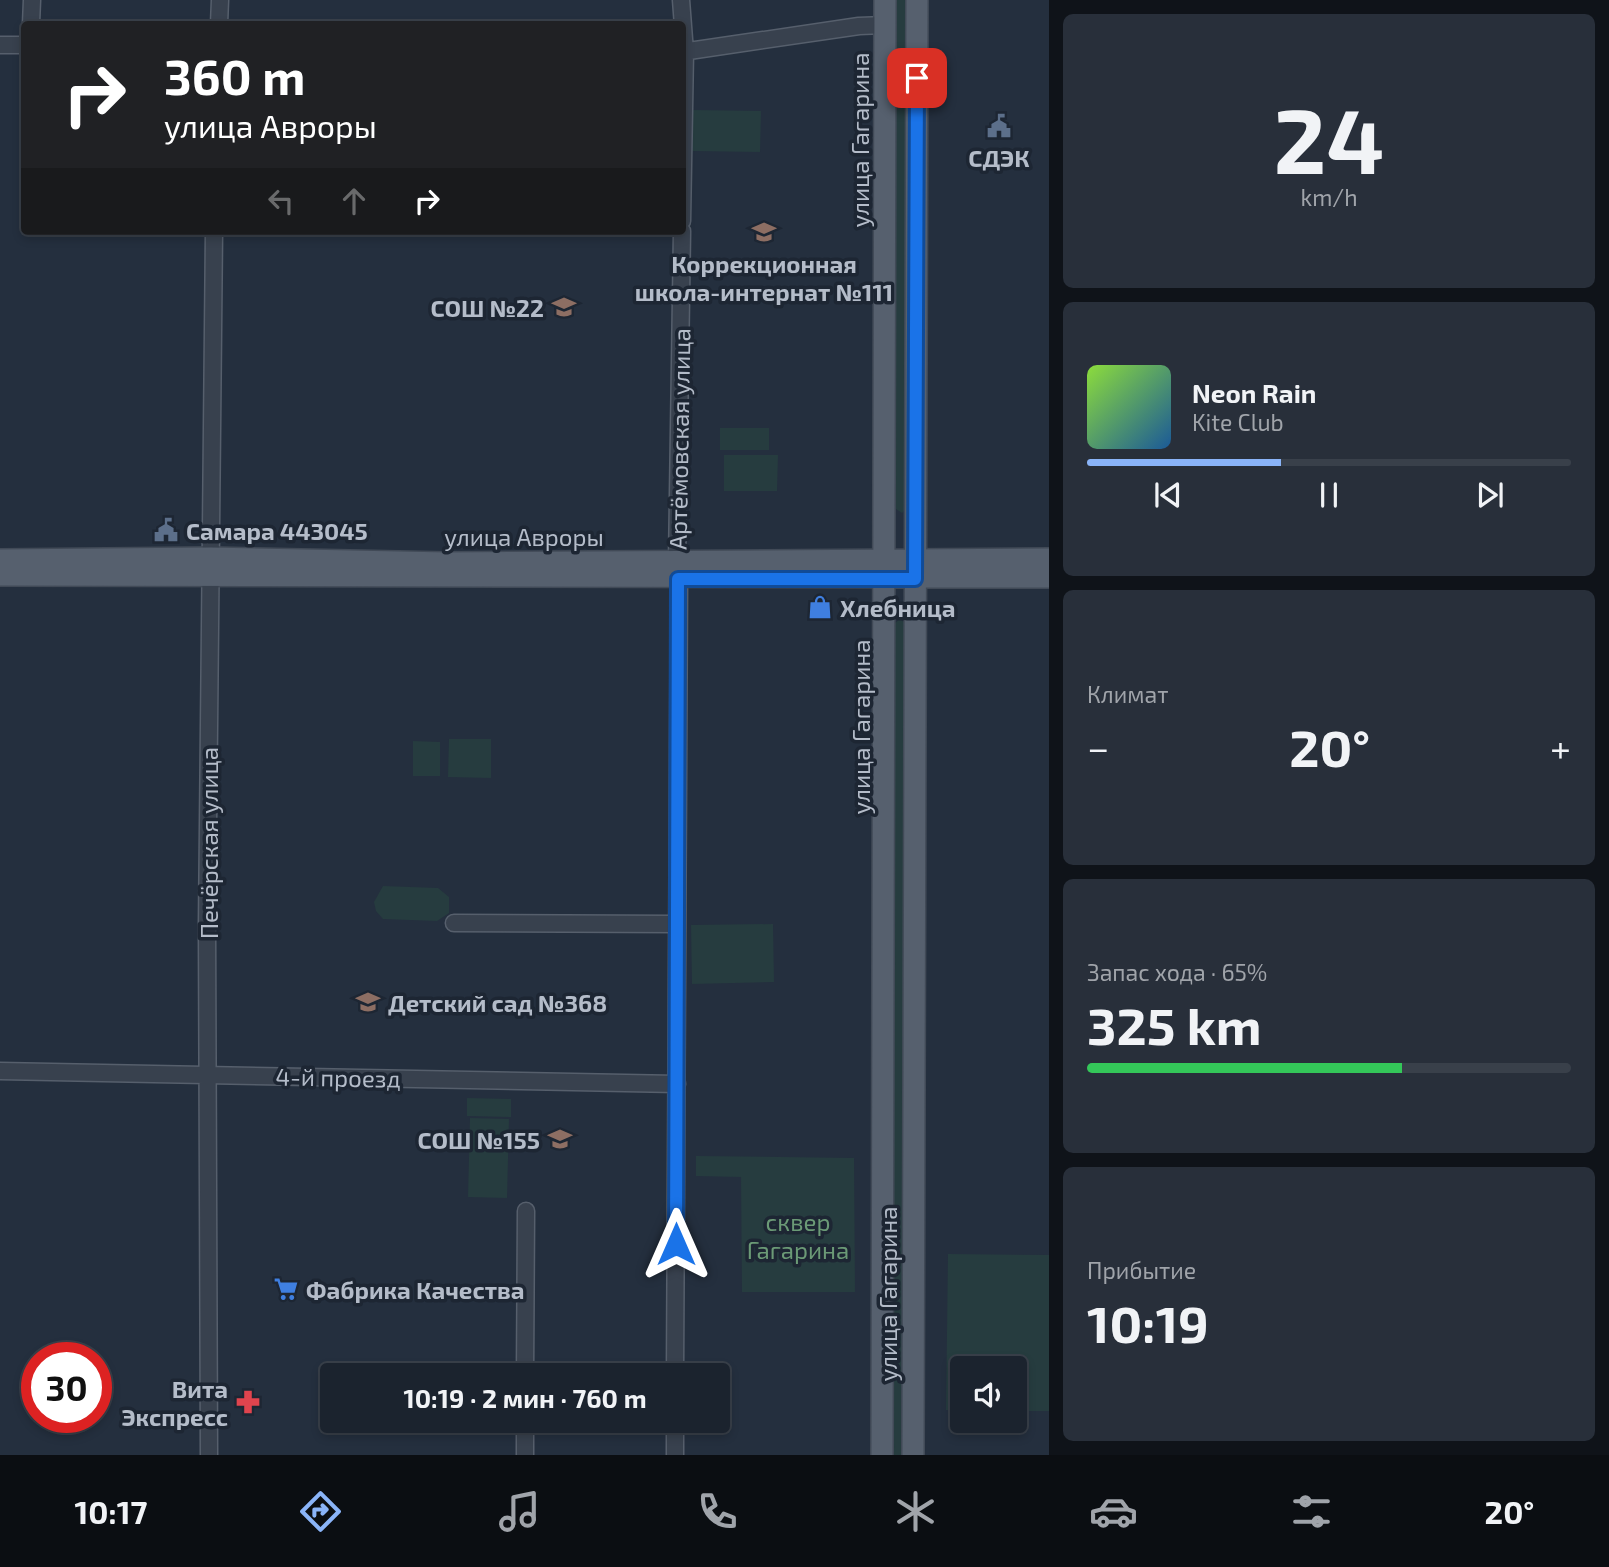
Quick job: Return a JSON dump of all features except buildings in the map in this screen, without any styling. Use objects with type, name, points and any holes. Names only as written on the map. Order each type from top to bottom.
[{"type":"main road","name":"улица Гагарина","points":[[883,1455],[885,0]]},
{"type":"main road","name":"улица Гагарина","points":[[913,1455],[917,0]]},
{"type":"main road","name":"улица Авроры","points":[[0,575],[211,567],[447,563],[678,580],[915,569],[1049,559]]},
{"type":"main road","name":"улица Авроры","points":[[0,560],[211,567]]},
{"type":"main road","name":"улица Авроры","points":[[915,569],[1049,577]]},
{"type":"street","points":[[31,21],[32,0]]},
{"type":"street","points":[[219,21],[220,0]]},
{"type":"street","points":[[681,0],[682,21]]},
{"type":"street","points":[[686,52],[846,28],[885,25]]},
{"type":"street","points":[[0,45],[21,45]]},
{"type":"street","name":"Печёрская улица","points":[[209,1455],[207,1075],[214,235]]},
{"type":"street","name":"Артёмовская улица","points":[[675,1363],[682,235]]},
{"type":"street","points":[[454,923],[677,924]]},
{"type":"street","name":"4-й проезд","points":[[0,1071],[677,1084]]},
{"type":"street","points":[[525,1363],[526,1211]]},
{"type":"street","points":[[525,1433],[525,1455]]},
{"type":"street","points":[[675,1433],[675,1455]]},
{"type":"green space","points":[[896,0],[906,0],[906,509],[902,513],[896,509]]},
{"type":"green space","points":[[693,110],[761,111],[760,152],[692,151]]},
{"type":"green space","points":[[720,428],[769,428],[769,450],[720,450]]},
{"type":"green space","points":[[724,455],[778,455],[777,491],[724,491]]},
{"type":"green space","points":[[900,619],[905,623],[902,1455],[892,1455],[895,623]]},
{"type":"green space","points":[[449,739],[491,739],[491,778],[448,777]]},
{"type":"green space","points":[[413,741],[440,742],[440,776],[413,776]]},
{"type":"green space","points":[[383,886],[438,888],[449,897],[449,913],[437,921],[383,919],[376,911],[374,902]]},
{"type":"green space","points":[[773,924],[774,982],[692,984],[691,925]]},
{"type":"green space","points":[[467,1098],[511,1099],[511,1117],[467,1116]]},
{"type":"green space","points":[[470,1118],[509,1119],[507,1198],[468,1197]]},
{"type":"green space","name":"сквер Гагарина","points":[[696,1156],[854,1158],[855,1292],[742,1292],[741,1177],[696,1176]]},
{"type":"green space","points":[[948,1254],[1049,1255],[1049,1411],[1027,1411],[1027,1356],[950,1356],[950,1410],[946,1410]]},
{"type":"place","name":"СДЭК","points":[[999,126]]},
{"type":"place","name":"Коррекционная школа-интернат №111","points":[[764,232]]},
{"type":"place","name":"СОШ №22","points":[[564,307]]},
{"type":"place","name":"Самара 443045","points":[[166,530]]},
{"type":"place","name":"Хлебница","points":[[820,607]]},
{"type":"place","name":"Детский сад №368","points":[[368,1002]]},
{"type":"place","name":"СОШ №155","points":[[560,1139]]},
{"type":"place","name":"Фабрика Качества","points":[[286,1289]]},
{"type":"place","name":"Вита Экспресс","points":[[248,1402]]},
{"type":"route","points":[[676,1244],[678,579],[915,579],[917,78]]}]
